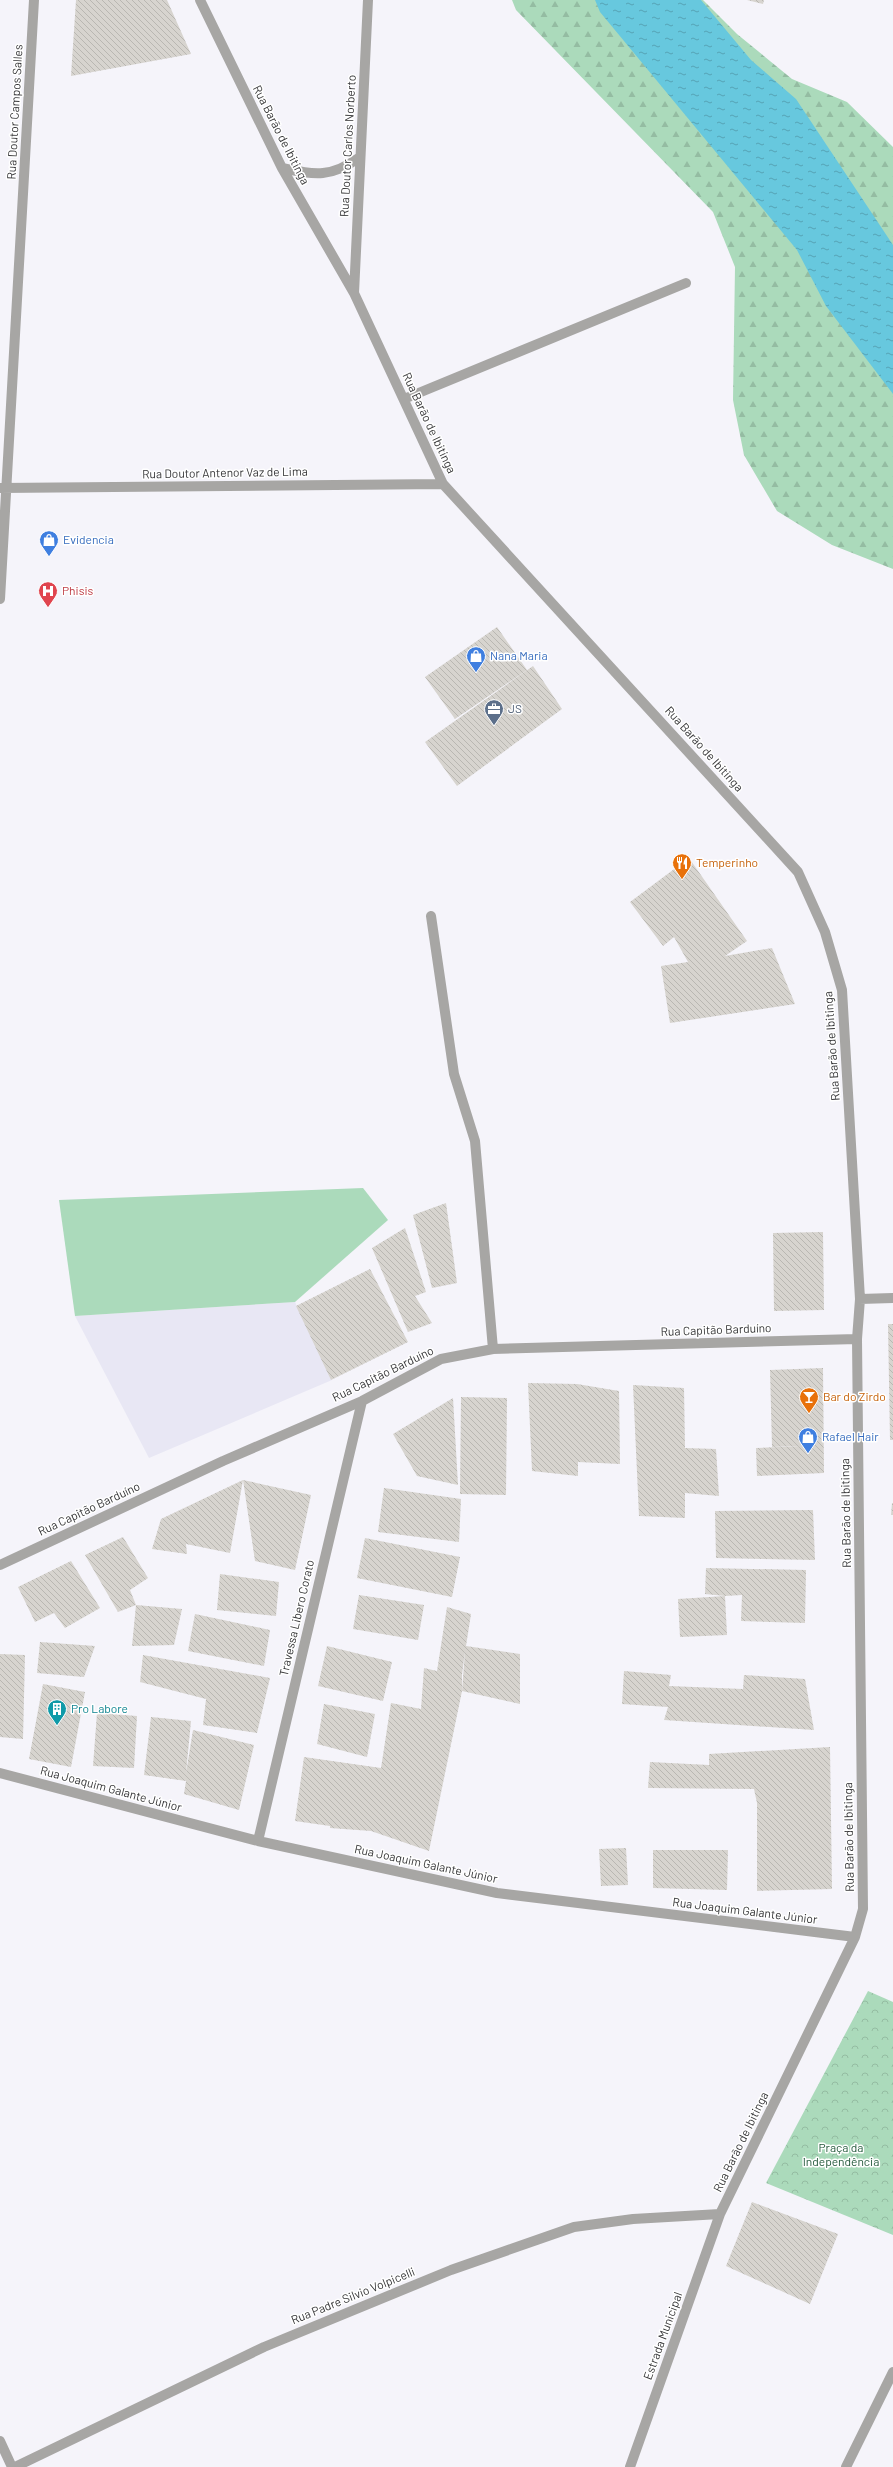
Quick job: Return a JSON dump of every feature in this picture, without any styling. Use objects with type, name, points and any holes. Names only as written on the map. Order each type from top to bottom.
[{"type":"street","name":"Rua Doutor Campos Salles","points":[[0,599],[3,488],[34,0]]},
{"type":"street","name":"Rua Barão de Ibitinga","points":[[200,0],[282,168],[354,293],[443,484],[798,872],[825,932],[842,990],[860,1300],[857,1339],[863,1909],[854,1937],[720,2214]]},
{"type":"street","name":"Rua Doutor Carlos Norberto","points":[[354,293],[368,0]]},
{"type":"street","points":[[282,168],[308,174],[327,174],[344,168],[360,156]]},
{"type":"street","points":[[404,399],[686,283]]},
{"type":"street","name":"Rua Doutor Antenor Vaz de Lima","points":[[3,488],[443,484]]},
{"type":"street","points":[[431,916],[454,1074],[475,1141],[493,1349]]},
{"type":"street","points":[[860,1300],[893,1298]]},
{"type":"street","name":"Rua Capitão Barduíno","points":[[0,1565],[224,1461],[362,1401],[441,1359],[493,1349],[857,1339]]},
{"type":"street","name":"Travessa Libero Corato","points":[[258,1841],[362,1401]]},
{"type":"street","name":"Rua Joaquim Galante Júnior","points":[[0,1774],[258,1841],[497,1893],[854,1937]]},
{"type":"street","name":"Rua Padre Silvio Volpicelli","points":[[15,2467],[264,2347],[451,2270],[574,2228],[633,2219],[720,2214]]},
{"type":"street","name":"Estrada Municipal","points":[[630,2467],[720,2214]]},
{"type":"street","points":[[846,2467],[893,2372]]},
{"type":"street","points":[[0,2441],[12,2467]]},
{"type":"shaded area","points":[[295,1302],[332,1380],[149,1458],[75,1316]]},
{"type":"green space","points":[[512,0],[703,0],[737,34],[792,79],[847,102],[893,147],[893,569],[832,545],[777,511],[744,455],[733,400],[735,267],[713,212],[516,10]]},
{"type":"green space","points":[[363,1188],[388,1220],[295,1302],[75,1316],[59,1200]]},
{"type":"green space","name":"Praça da Independência","points":[[868,1991],[893,2002],[893,2235],[766,2183]]},
{"type":"water","points":[[595,0],[701,0],[751,60],[796,99],[893,245],[893,394],[826,306],[797,250],[600,12]]},
{"type":"building","points":[[76,0],[167,0],[191,54],[71,76]]},
{"type":"building","points":[[747,0],[764,0],[763,4]]},
{"type":"building","name":"Nana Maria","points":[[497,627],[527,670],[455,719],[425,677]]},
{"type":"building","name":"JS","points":[[533,666],[562,709],[457,786],[425,742]]},
{"type":"building","points":[[689,858],[747,941],[725,956],[772,948],[795,1004],[670,1023],[661,966],[688,962],[674,937],[663,946],[630,902]]},
{"type":"building","points":[[446,1203],[457,1283],[432,1288],[413,1215]]},
{"type":"building","points":[[405,1228],[426,1292],[415,1296],[432,1323],[408,1332],[372,1248]]},
{"type":"building","points":[[823,1232],[824,1310],[774,1311],[773,1233]]},
{"type":"building","points":[[370,1269],[408,1342],[331,1380],[296,1306]]},
{"type":"building","points":[[888,1324],[893,1324],[893,1440],[890,1440]]},
{"type":"building","points":[[823,1368],[824,1473],[757,1476],[756,1448],[800,1446],[772,1447],[770,1370]]},
{"type":"building","points":[[528,1383],[577,1384],[619,1391],[620,1464],[578,1462],[578,1476],[532,1471]]},
{"type":"building","points":[[633,1385],[684,1388],[685,1448],[716,1449],[719,1496],[685,1493],[685,1518],[639,1516]]},
{"type":"building","points":[[461,1397],[507,1398],[506,1495],[460,1494]]},
{"type":"building","points":[[453,1398],[458,1485],[417,1476],[393,1434]]},
{"type":"building","points":[[243,1480],[311,1495],[295,1570],[255,1561]]},
{"type":"building","points":[[243,1480],[230,1553],[186,1544],[187,1554],[152,1549],[161,1519]]},
{"type":"building","points":[[384,1488],[461,1499],[459,1542],[378,1532]]},
{"type":"building","points":[[892,1503],[893,1515],[891,1515]]},
{"type":"building","points":[[813,1510],[815,1560],[716,1558],[715,1511]]},
{"type":"building","points":[[123,1537],[148,1578],[130,1590],[136,1605],[118,1612],[85,1555]]},
{"type":"building","points":[[365,1538],[460,1557],[452,1597],[357,1578]]},
{"type":"building","points":[[71,1561],[100,1608],[65,1628],[54,1613],[35,1622],[18,1587]]},
{"type":"building","points":[[706,1568],[806,1570],[805,1623],[741,1621],[742,1595],[725,1596],[705,1594]]},
{"type":"building","points":[[220,1574],[279,1582],[276,1616],[217,1610]]},
{"type":"building","points":[[359,1595],[424,1605],[418,1640],[353,1629]]},
{"type":"building","points":[[725,1596],[727,1635],[680,1637],[678,1599]]},
{"type":"building","points":[[136,1605],[182,1609],[174,1645],[132,1646]]},
{"type":"building","points":[[447,1607],[471,1614],[466,1646],[520,1654],[520,1704],[462,1691],[429,1851],[371,1831],[330,1828],[330,1826],[295,1821],[304,1757],[381,1768],[391,1703],[421,1709],[424,1668],[437,1671]],"holes":[[[465,1651],[462,1691],[462,1675]]]},
{"type":"building","points":[[195,1614],[270,1630],[264,1666],[188,1651]]},
{"type":"building","points":[[40,1642],[95,1646],[84,1677],[37,1673]]},
{"type":"building","points":[[327,1646],[392,1662],[383,1701],[318,1686]]},
{"type":"building","points":[[0,1654],[25,1655],[23,1739],[0,1737]]},
{"type":"building","points":[[143,1655],[270,1678],[257,1733],[203,1725],[206,1699],[140,1682]]},
{"type":"building","points":[[624,1671],[671,1675],[669,1686],[743,1689],[744,1675],[805,1679],[814,1730],[664,1720],[668,1707],[622,1704]]},
{"type":"building","name":"Pro Labore","points":[[43,1684],[85,1692],[71,1767],[29,1759]]},
{"type":"building","points":[[324,1704],[375,1714],[367,1757],[317,1744]]},
{"type":"building","points":[[97,1713],[137,1716],[134,1768],[93,1766]]},
{"type":"building","points":[[151,1717],[191,1721],[186,1773],[193,1730],[254,1745],[239,1810],[184,1794],[186,1781],[144,1775]]},
{"type":"building","points":[[830,1747],[832,1889],[757,1891],[757,1803],[754,1789],[648,1788],[650,1762],[709,1765],[709,1754]]},
{"type":"building","points":[[626,1848],[628,1885],[601,1886],[599,1849]]},
{"type":"building","points":[[653,1850],[728,1850],[727,1890],[653,1888]]},
{"type":"building","points":[[752,2202],[838,2234],[810,2304],[726,2266]]},
{"type":"place","name":"Evidencia","points":[[49,557]]},
{"type":"place","name":"Phisis","points":[[48,608]]},
{"type":"place","name":"Nana Maria","points":[[476,673]]},
{"type":"place","name":"JS","points":[[494,726]]},
{"type":"place","name":"Temperinho","points":[[682,880]]},
{"type":"place","name":"Bar do Zirdo","points":[[809,1414]]},
{"type":"place","name":"Rafael Hair","points":[[808,1454]]},
{"type":"place","name":"Pro Labore","points":[[57,1726]]}]
